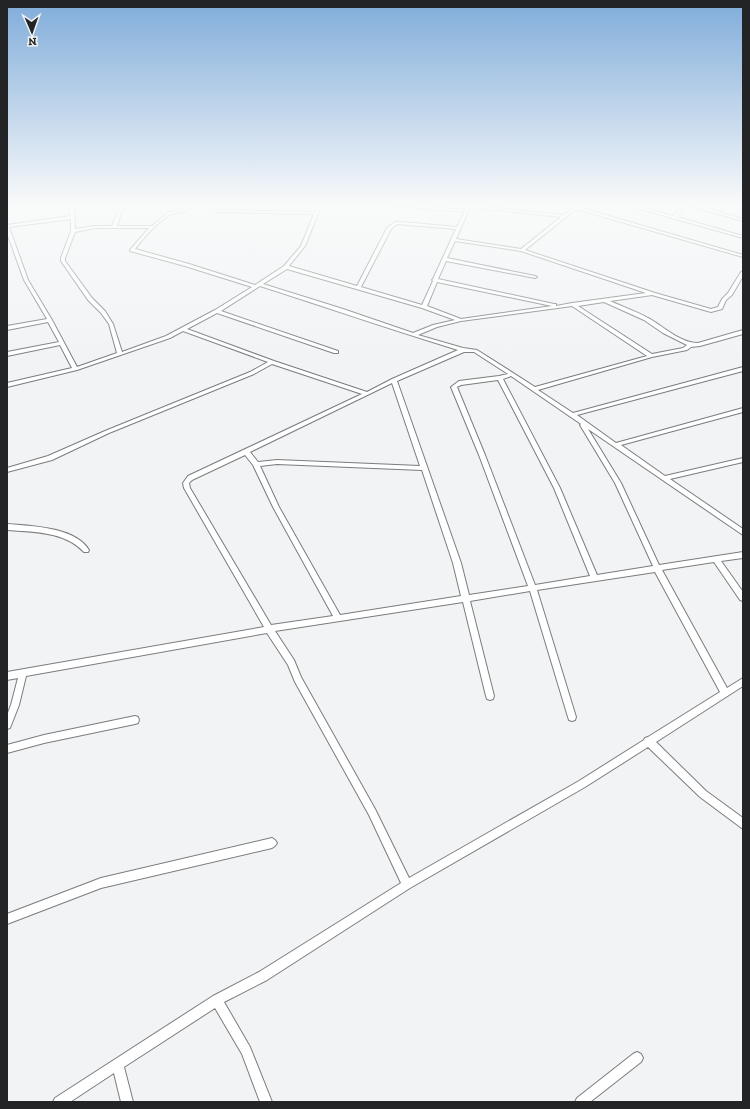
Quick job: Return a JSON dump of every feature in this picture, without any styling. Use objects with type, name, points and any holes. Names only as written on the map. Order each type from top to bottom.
[{"type":"street","points":[[17,256],[26,280],[50,320],[75,370]]},
{"type":"street","points":[[64,256],[64,261],[90,299],[103,312],[111,324],[120,354]]},
{"type":"street","points":[[149,256],[188,265],[341,310],[413,335],[463,350],[475,351],[512,374],[743,532]]},
{"type":"street","points":[[7,385],[75,370],[185,330],[217,312],[286,267],[295,256]]},
{"type":"street","points":[[358,288],[375,256]]},
{"type":"street","points":[[424,307],[434,280],[446,256]]},
{"type":"street","points":[[539,256],[711,312],[720,308],[724,298],[740,283],[743,272]]},
{"type":"street","points":[[444,259],[535,277]]},
{"type":"street","points":[[286,267],[424,307],[461,320]]},
{"type":"street","points":[[434,280],[556,306]]},
{"type":"street","points":[[413,335],[435,326],[461,320],[653,294]]},
{"type":"street","points":[[606,301],[646,319],[665,332],[690,344],[698,346],[743,332]]},
{"type":"street","points":[[572,304],[651,356]]},
{"type":"street","points":[[217,312],[336,352]]},
{"type":"street","points":[[7,328],[50,320]]},
{"type":"street","points":[[185,330],[272,362],[367,394]]},
{"type":"street","points":[[7,354],[61,343]]},
{"type":"street","points":[[534,390],[651,356],[685,349],[690,344]]},
{"type":"street","points":[[406,885],[372,812],[298,679],[291,663],[268,629],[187,488],[186,483],[190,478],[394,380],[463,350]]},
{"type":"street","points":[[7,470],[50,458],[120,426],[252,373],[272,362]]},
{"type":"street","points":[[571,415],[743,369]]},
{"type":"street","points":[[512,374],[500,378],[459,383],[454,387],[532,587],[572,717]]},
{"type":"street","points":[[500,378],[557,488],[594,577]]},
{"type":"street","points":[[394,380],[423,468],[457,563],[490,696]]},
{"type":"street","points":[[615,445],[743,410]]},
{"type":"street","points":[[581,421],[618,483],[657,568],[725,693]]},
{"type":"street","points":[[246,452],[256,464],[276,507],[338,618]]},
{"type":"street","points":[[664,478],[743,460]]},
{"type":"street","points":[[256,464],[277,462],[423,468]]},
{"type":"street","points":[[7,527],[34,529],[66,536],[82,544],[86,550]]},
{"type":"street","points":[[7,676],[268,629],[743,555]]},
{"type":"street","points":[[716,559],[743,598]]},
{"type":"street","points":[[7,725],[15,705],[23,674]]},
{"type":"street","points":[[59,1102],[217,1000],[263,976],[406,885],[582,784],[743,682]]},
{"type":"street","points":[[7,749],[50,737],[135,720]]},
{"type":"street","points":[[648,741],[703,794],[743,824]]},
{"type":"street","points":[[7,919],[101,883],[272,843]]},
{"type":"street","points":[[217,1000],[246,1051],[266,1102]]},
{"type":"street","points":[[581,1102],[637,1058]]},
{"type":"street","points":[[118,1065],[127,1102]]}]
